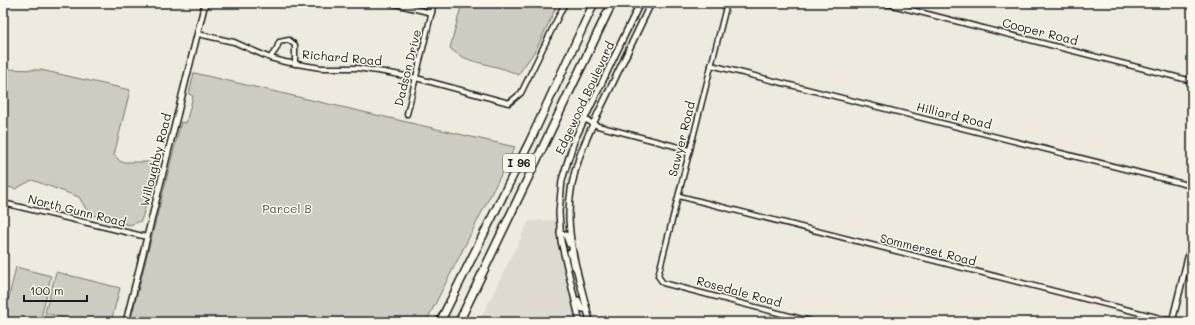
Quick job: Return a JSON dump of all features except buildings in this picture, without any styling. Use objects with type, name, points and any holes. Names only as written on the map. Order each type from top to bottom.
[{"type":"highway","name":"I 96","points":[[440,322],[530,141],[594,3]]},
{"type":"highway","name":"I 96","points":[[459,322],[612,3]]},
{"type":"street","name":"Willoughby Road","points":[[126,322],[206,3]]},
{"type":"street","points":[[391,3],[432,13]]},
{"type":"street","name":"Dadson Drive","points":[[407,114],[434,3]]},
{"type":"street","name":"Richard Road","points":[[198,34],[234,42],[270,58],[296,64],[321,68],[357,68],[416,78],[509,103],[521,93],[565,3]]},
{"type":"street","name":"Edgewood Boulevard","points":[[580,322],[560,233],[559,212],[562,180],[569,154],[584,119],[640,3]]},
{"type":"street","points":[[590,322],[572,244],[569,219],[570,200],[575,168],[593,124],[651,3]]},
{"type":"street","name":"Sawyer Road","points":[[660,281],[658,276],[727,3]]},
{"type":"street","name":"Cooper Road","points":[[884,3],[1192,81]]},
{"type":"street","points":[[270,58],[279,42],[288,40],[295,45],[296,64]]},
{"type":"street","name":"Hilliard Road","points":[[711,65],[1192,186]]},
{"type":"street","points":[[584,119],[593,124],[690,150]]},
{"type":"street","name":"Sommerset Road","points":[[679,196],[1172,322]]},
{"type":"street","name":"North Gunn Road","points":[[3,203],[147,237]]},
{"type":"street","points":[[560,233],[564,233],[568,238],[573,264],[578,270]]},
{"type":"street","points":[[1172,322],[1192,241]]},
{"type":"street","points":[[1184,272],[1192,274]]},
{"type":"street","points":[[569,276],[573,279],[579,306],[582,309],[587,309]]},
{"type":"street","name":"Rosedale Road","points":[[660,281],[813,322]]},
{"type":"shaded area","points":[[556,220],[559,246],[577,322],[479,322],[529,221]]},
{"type":"green space","points":[[462,3],[558,3],[537,48],[518,75],[501,68],[464,58],[450,48]]},
{"type":"green space","points":[[3,69],[41,70],[130,90],[114,155],[121,162],[148,162],[157,170],[141,221],[130,225],[89,214],[79,197],[32,180],[15,189],[3,185]]},
{"type":"green space","name":"Parcel B","points":[[194,73],[515,147],[426,322],[130,322],[181,122],[186,123],[193,96],[189,94]]},
{"type":"green space","points":[[16,267],[51,276],[40,322],[3,322]]},
{"type":"green space","points":[[56,272],[120,288],[111,322],[79,322],[45,313]]}]
